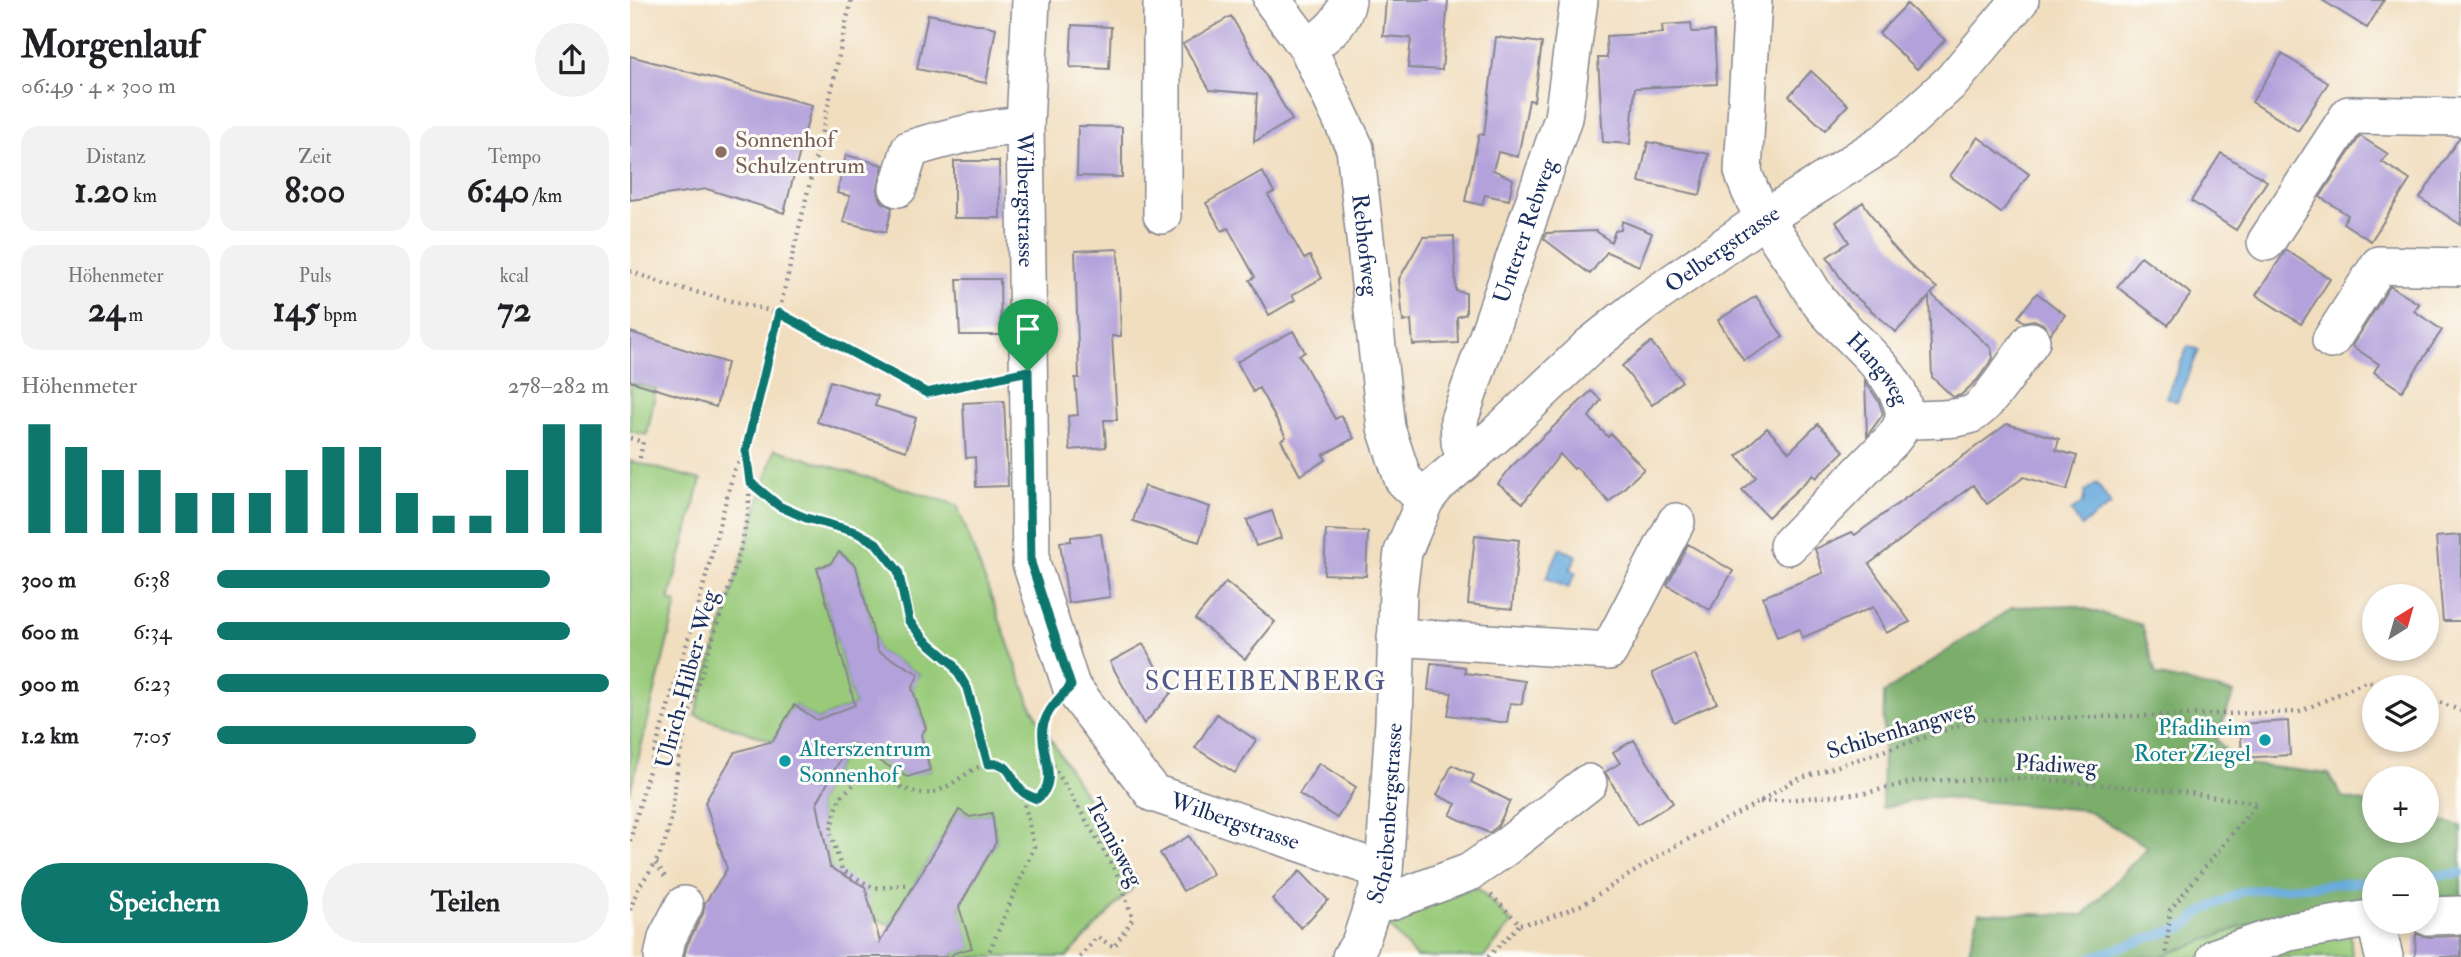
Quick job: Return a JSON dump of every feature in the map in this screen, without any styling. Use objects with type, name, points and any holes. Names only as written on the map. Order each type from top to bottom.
[{"type":"street","name":"Wilbergstrasse","points":[[1031,0],[1025,125],[1031,563],[1071,686],[1153,793],[1378,887]]},
{"type":"street","points":[[1162,215],[1163,0]]},
{"type":"street","name":"Rebhofweg","points":[[1272,0],[1308,48],[1355,148],[1386,428],[1403,479],[1425,500]]},
{"type":"street","points":[[1308,48],[1336,24],[1346,8],[1347,0]]},
{"type":"street","name":"Unterer Rebweg","points":[[1465,459],[1460,442],[1459,420],[1563,118],[1579,0]]},
{"type":"street","name":"Hangweg","points":[[1753,0],[1743,172],[1749,193],[1824,307],[1888,378],[1901,401],[1904,421],[1892,440],[1788,546]]},
{"type":"street","name":"Oelbergstrasse","points":[[1425,500],[1465,459],[1644,303],[1765,218],[1885,142],[1952,82],[2020,0]]},
{"type":"street","points":[[2266,242],[2349,115],[2461,117]]},
{"type":"street","points":[[898,188],[910,149],[953,136],[1025,125]]},
{"type":"street","points":[[2331,340],[2379,265],[2461,267]]},
{"type":"street","points":[[1904,421],[1962,417],[1975,413],[2031,341]]},
{"type":"street","name":"Scheibenbergstrasse","points":[[1351,957],[1360,943],[1378,887],[1394,722],[1398,592],[1404,552],[1425,500]]},
{"type":"street","points":[[1396,637],[1609,651],[1676,522]]},
{"type":"street","points":[[1378,887],[1391,901],[1470,872],[1587,783]]},
{"type":"street","points":[[663,957],[667,938],[684,905]]},
{"type":"street","points":[[2439,916],[2461,915]]},
{"type":"street","points":[[2216,957],[2289,932],[2362,922]]},
{"type":"street","points":[[2378,934],[2384,957]]},
{"type":"path","name":"Ulrich-Hilber-Weg","points":[[630,841],[734,470],[746,451],[851,0]]},
{"type":"path","points":[[630,271],[668,285],[779,313],[927,393],[1028,371]]},
{"type":"path","points":[[630,438],[643,442],[639,463]]},
{"type":"path","name":"Ulrich-Hilber-Weg","points":[[630,910],[639,888],[656,863],[670,826],[679,756],[743,542],[750,482],[746,451]]},
{"type":"path","points":[[750,482],[779,506],[806,518],[856,532],[876,543],[898,571],[909,621],[925,640],[952,663],[967,688],[988,764]]},
{"type":"path","name":"Schibenhangweg","points":[[1488,957],[1520,924],[1541,921],[1583,904],[1675,846],[1793,781],[1976,720],[2299,712],[2362,684]]},
{"type":"path","points":[[1022,791],[1037,799],[1045,793],[1050,780],[1043,726],[1054,705],[1071,686]]},
{"type":"path","points":[[2439,702],[2461,711]]},
{"type":"path","name":"Tennisweg","points":[[1044,749],[1116,872],[1133,918],[1114,947],[1097,937],[1080,957]]},
{"type":"path","points":[[906,885],[874,888],[842,870],[830,831],[840,797],[861,778],[876,773],[903,788],[921,793],[944,790],[965,774],[988,764],[998,763],[1007,768],[1022,791],[1034,847],[987,957]]},
{"type":"path","name":"Pfadiweg","points":[[1759,802],[1866,793],[1916,781],[2029,778],[2183,792],[2257,803],[2170,910],[2166,955]]},
{"type":"green space","points":[[630,383],[656,389],[647,435],[630,431]]},
{"type":"green space","points":[[775,449],[957,505],[1032,708],[1138,882],[1067,957],[951,957],[954,953],[971,948],[959,907],[996,842],[992,813],[970,817],[959,810],[890,925],[873,918],[830,867],[817,803],[849,743],[907,776],[930,770],[921,735],[926,728],[912,688],[919,674],[878,651],[856,566],[840,552],[830,564],[817,568],[855,705],[817,720],[794,705],[773,741],[695,715]]},
{"type":"green space","points":[[630,461],[701,480],[669,600],[677,603],[630,792]]},
{"type":"green space","points":[[2072,605],[2142,625],[2156,675],[2234,693],[2216,739],[2237,763],[2329,774],[2342,797],[2362,802],[2362,843],[2439,843],[2439,821],[2461,826],[2461,897],[2439,898],[2439,857],[2362,857],[2362,900],[2265,918],[2159,957],[1967,957],[1979,913],[2084,915],[2148,847],[2085,810],[1929,797],[1882,808],[1884,693],[2013,607]]},
{"type":"green space","points":[[1477,887],[1512,923],[1484,957],[1416,957],[1387,924],[1398,913]]},
{"type":"green space","points":[[2348,901],[2352,957],[2159,957],[2265,918]]},
{"type":"water","points":[[2188,346],[2199,350],[2177,402],[2166,397]]},
{"type":"water","points":[[2097,483],[2111,505],[2081,526],[2071,511],[2083,503],[2085,491]]},
{"type":"water","points":[[1560,548],[1577,556],[1570,570],[1576,573],[1568,588],[1546,578]]},
{"type":"building","points":[[1386,0],[1448,0],[1442,70],[1408,68],[1411,38],[1383,36]]},
{"type":"building","points":[[2322,0],[2384,0],[2367,28]]},
{"type":"building","points":[[1907,4],[1945,40],[1917,69],[1879,33]]},
{"type":"building","points":[[928,14],[996,28],[986,83],[917,69]]},
{"type":"building","points":[[1231,16],[1292,120],[1254,142],[1257,94],[1210,90],[1183,44]]},
{"type":"building","points":[[1691,23],[1692,32],[1714,31],[1717,84],[1635,88],[1630,144],[1603,142],[1598,58],[1607,58],[1606,36],[1663,33],[1662,25]]},
{"type":"building","points":[[1072,25],[1111,27],[1109,69],[1070,67]]},
{"type":"building","points":[[1496,37],[1542,43],[1534,101],[1529,100],[1518,157],[1498,152],[1493,170],[1513,179],[1509,200],[1485,195],[1482,205],[1465,201],[1479,134],[1484,135]]},
{"type":"building","points":[[2282,54],[2328,83],[2298,131],[2252,102]]},
{"type":"building","name":"Sonnenhof Schulzentrum","points":[[630,56],[812,105],[784,213],[707,189],[630,200]]},
{"type":"building","points":[[1811,71],[1848,105],[1825,130],[1789,96]]},
{"type":"building","points":[[1078,126],[1122,127],[1122,177],[1077,176]]},
{"type":"building","points":[[2360,136],[2388,154],[2382,162],[2410,180],[2371,241],[2343,223],[2348,215],[2320,197]]},
{"type":"building","points":[[1978,137],[2029,174],[2001,213],[1950,176]]},
{"type":"building","points":[[2461,138],[2461,225],[2420,198]]},
{"type":"building","points":[[1648,142],[1709,154],[1700,195],[1639,182]]},
{"type":"building","points":[[2221,153],[2267,181],[2236,230],[2191,201]]},
{"type":"building","points":[[846,155],[883,165],[877,192],[882,202],[892,208],[886,232],[843,222],[850,196],[837,193]]},
{"type":"building","points":[[954,161],[999,161],[1000,218],[954,218]]},
{"type":"building","points":[[1262,171],[1274,192],[1268,195],[1304,259],[1310,256],[1322,278],[1292,295],[1295,300],[1269,315],[1250,280],[1255,277],[1228,228],[1222,231],[1206,203]]},
{"type":"building","points":[[1863,202],[1889,242],[1913,268],[1937,288],[1931,294],[1991,348],[1993,358],[1977,380],[1961,395],[1953,397],[1932,377],[1929,297],[1896,332],[1849,291],[1827,257],[1849,242],[1836,222]]},
{"type":"building","points":[[1622,221],[1652,233],[1639,266],[1607,252],[1590,274],[1544,239],[1546,233],[1596,231],[1611,242],[1615,231],[1621,230]]},
{"type":"building","points":[[1454,236],[1456,291],[1466,293],[1466,314],[1457,317],[1458,343],[1413,345],[1411,320],[1403,322],[1399,279],[1423,237]]},
{"type":"building","points":[[1118,249],[1121,336],[1112,336],[1117,420],[1104,420],[1106,447],[1070,450],[1068,416],[1078,415],[1075,378],[1079,378],[1075,251]]},
{"type":"building","points":[[2286,250],[2330,279],[2301,324],[2256,295]]},
{"type":"building","points":[[2141,256],[2191,294],[2168,325],[2117,287]]},
{"type":"building","points":[[957,279],[1000,279],[1001,335],[960,335]]},
{"type":"building","points":[[2390,286],[2419,304],[2414,311],[2442,330],[2402,391],[2374,372],[2379,364],[2352,346]]},
{"type":"building","points":[[2037,293],[2065,315],[2050,334],[2043,324],[2034,320],[2024,322],[2018,317]]},
{"type":"building","points":[[1756,296],[1783,337],[1744,361],[1718,320]]},
{"type":"building","points":[[1293,331],[1305,352],[1299,355],[1335,419],[1341,416],[1354,438],[1323,455],[1326,460],[1300,475],[1281,440],[1286,437],[1259,388],[1253,392],[1237,362]]},
{"type":"building","points":[[630,332],[727,363],[716,407],[630,381]]},
{"type":"building","points":[[1651,342],[1682,381],[1652,405],[1622,366]]},
{"type":"building","points":[[830,381],[878,396],[875,406],[916,418],[906,451],[817,422]]},
{"type":"building","points":[[1865,381],[1879,402],[1883,414],[1867,436]]},
{"type":"building","points":[[1591,391],[1601,400],[1589,417],[1608,437],[1611,434],[1644,469],[1609,502],[1560,454],[1523,503],[1498,484],[1511,467]]},
{"type":"building","points":[[1004,401],[1008,486],[976,487],[975,457],[966,458],[963,403]]},
{"type":"building","points":[[1818,424],[1844,451],[1816,478],[1813,475],[1768,517],[1742,490],[1756,477],[1737,456],[1767,428],[1789,452]]},
{"type":"building","points":[[2007,424],[2059,439],[2056,450],[2077,456],[2067,490],[2024,477],[1987,504],[1973,485],[1869,564],[1910,622],[1886,633],[1873,607],[1802,638],[1799,629],[1777,637],[1763,597],[1823,573],[1815,549],[1852,532],[1855,535]]},
{"type":"building","points":[[1144,486],[1210,507],[1199,542],[1133,521]]},
{"type":"building","points":[[1272,511],[1281,538],[1256,546],[1247,520]]},
{"type":"building","points":[[1326,530],[1368,532],[1366,576],[1324,574]]},
{"type":"building","points":[[1101,534],[1110,597],[1068,603],[1060,542],[1071,541],[1071,537]]},
{"type":"building","points":[[1475,535],[1519,540],[1512,609],[1468,604]]},
{"type":"building","points":[[2461,535],[2461,621],[2443,621],[2436,537]]},
{"type":"building","points":[[1688,544],[1733,571],[1710,610],[1667,585]]},
{"type":"building","name":"Alterszentrum Sonnenhof","points":[[839,552],[856,566],[878,651],[919,674],[912,688],[926,728],[921,735],[930,770],[907,777],[849,743],[817,803],[830,867],[865,887],[880,942],[959,810],[970,817],[992,813],[996,842],[959,907],[972,948],[954,953],[951,957],[684,957],[687,945],[703,914],[705,903],[727,869],[705,802],[735,752],[773,741],[794,705],[817,720],[855,705],[817,568],[830,564]]},
{"type":"building","points":[[1226,582],[1275,622],[1245,659],[1195,619]]},
{"type":"building","points":[[1143,644],[1171,693],[1144,724],[1110,662]]},
{"type":"building","points":[[1695,654],[1717,703],[1674,722],[1652,673]]},
{"type":"building","points":[[1431,663],[1465,667],[1465,673],[1525,681],[1522,704],[1510,703],[1507,723],[1448,715],[1452,693],[1428,690]]},
{"type":"building","points":[[1217,714],[1256,740],[1235,773],[1195,748]]},
{"type":"building","name":"Pfadiheim Roter Ziegel","points":[[2288,721],[2290,755],[2242,758],[2240,724]]},
{"type":"building","points":[[1634,740],[1673,803],[1637,825],[1605,772],[1620,763],[1613,752]]},
{"type":"building","points":[[1319,763],[1356,787],[1337,818],[1299,794]]},
{"type":"building","points":[[1452,765],[1474,775],[1471,782],[1510,801],[1498,826],[1489,833],[1450,815],[1456,804],[1437,795]]},
{"type":"building","points":[[1189,836],[1213,874],[1183,891],[1160,853]]},
{"type":"building","points":[[1300,871],[1328,900],[1301,928],[1272,899]]},
{"type":"building","points":[[2416,934],[2428,937],[2461,936],[2461,957],[2415,957]]},
{"type":"waterway","points":[[2439,875],[2461,873]]},
{"type":"waterway","points":[[2091,957],[2186,926],[2201,912],[2243,891],[2362,882]]},
{"type":"place","name":"Sonnenhof Schulzentrum","points":[[721,152]]},
{"type":"place","name":"Pfadiheim Roter Ziegel","points":[[2265,740]]},
{"type":"place","name":"Alterszentrum Sonnenhof","points":[[785,761]]},
{"type":"district","name":"SCHEIBENBERG","points":[[1266,681]]},
{"type":"route","points":[[779,313],[927,393],[1028,371],[1031,563],[1071,686],[1054,705],[1043,726],[1050,780],[1045,793],[1037,799],[1022,791],[1007,768],[998,763],[988,764],[967,688],[952,663],[925,640],[909,621],[898,571],[876,543],[856,532],[806,518],[779,506],[750,482],[746,451],[779,313]]}]
